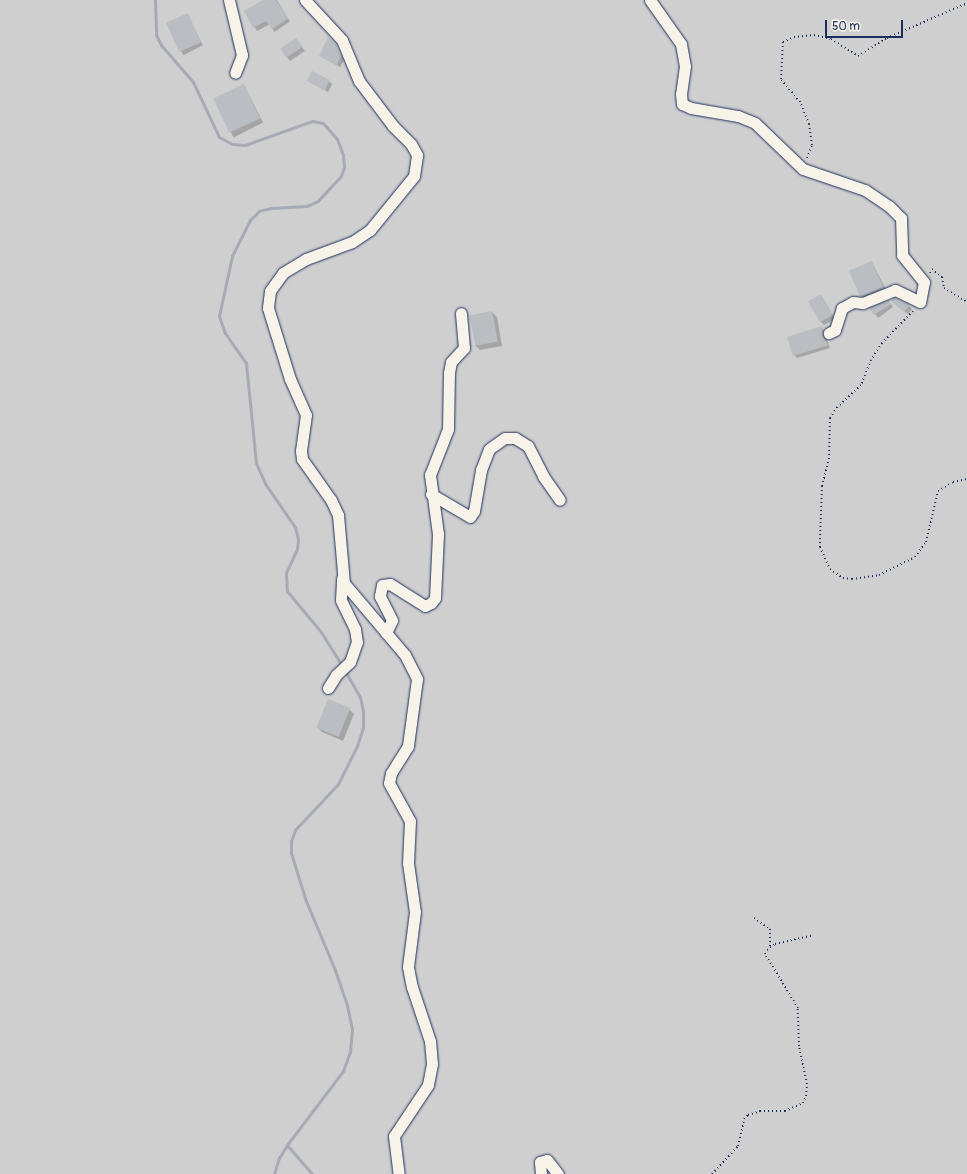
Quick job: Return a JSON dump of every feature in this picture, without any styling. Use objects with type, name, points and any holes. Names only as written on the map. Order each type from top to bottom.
[{"type":"street","points":[[229,0],[242,55],[235,73]]},
{"type":"street","points":[[305,0],[342,40],[359,81],[393,126],[411,144],[417,155],[414,176],[370,230],[352,242],[306,259],[284,273],[275,282],[268,298],[268,308],[281,352],[306,415],[300,451],[302,459],[331,500],[338,515],[342,578],[341,600],[355,629],[357,642],[350,662],[336,675],[328,688]]},
{"type":"street","points":[[650,0],[681,44],[685,66],[681,94],[682,104],[691,108],[738,116],[755,123],[803,169],[865,190],[897,213],[900,218],[902,255],[924,282],[920,302],[895,290],[863,303],[853,302],[842,308],[835,330],[828,333]]},
{"type":"street","points":[[386,633],[392,620],[380,596],[382,585],[390,584],[425,606],[431,603],[435,598],[438,534],[431,494],[431,469],[443,445],[448,429],[448,373],[451,362],[464,348],[461,313]]},
{"type":"street","points":[[431,494],[470,517],[474,511],[481,470],[489,449],[505,438],[515,438],[528,446],[543,476],[560,500]]},
{"type":"street","points":[[342,578],[351,593],[410,662],[418,687],[408,746],[391,773],[389,783],[410,821],[408,863],[415,912],[408,967],[412,988],[430,1041],[432,1064],[428,1085],[394,1136],[399,1174]]},
{"type":"street","points":[[541,1174],[540,1162],[547,1160],[558,1174]]},
{"type":"path","points":[[803,169],[812,145],[809,124],[800,102],[781,79],[783,42],[794,36],[814,35],[831,38],[858,56],[887,38],[967,3]]},
{"type":"path","points":[[924,282],[932,270],[942,277],[944,288],[967,302]]},
{"type":"path","points":[[920,302],[908,317],[882,343],[870,360],[861,385],[837,407],[830,418],[829,458],[822,486],[820,538],[820,547],[830,569],[843,578],[852,579],[879,575],[915,557],[926,542],[935,498],[938,491],[953,482],[967,479]]},
{"type":"path","points":[[712,1174],[738,1146],[744,1119],[748,1115],[754,1112],[785,1111],[796,1107],[803,1103],[808,1091],[801,1062],[798,1008],[765,954],[770,946],[770,930],[754,918]]},
{"type":"path","points":[[770,946],[813,935]]},
{"type":"shaded area","points":[[0,0],[967,0],[967,1174],[0,1174]]},
{"type":"building","points":[[263,0],[276,0],[288,18],[272,29],[266,21],[253,28],[244,11]]},
{"type":"building","points":[[188,13],[201,42],[179,52],[166,23]]},
{"type":"building","points":[[328,37],[336,44],[341,56],[337,65],[319,56]]},
{"type":"building","points":[[296,38],[302,47],[286,58],[280,49]]},
{"type":"building","points":[[312,71],[330,80],[325,90],[307,81]]},
{"type":"building","points":[[244,84],[260,118],[229,133],[213,98]]},
{"type":"building","points":[[872,261],[883,287],[860,297],[849,271]]},
{"type":"building","points":[[821,294],[833,315],[820,322],[808,302]]},
{"type":"building","points":[[893,298],[910,305],[904,312],[891,301]]},
{"type":"building","points":[[889,300],[891,304],[874,315],[869,308]]},
{"type":"building","points":[[492,311],[498,341],[475,346],[469,315]]},
{"type":"building","points":[[822,326],[823,336],[828,345],[793,356],[787,337]]},
{"type":"building","points":[[328,699],[350,708],[339,737],[316,728]]},
{"type":"waterway","points":[[155,0],[156,35],[161,45],[193,82],[219,137],[232,144],[245,145],[312,121],[323,123],[337,139],[343,155],[344,167],[341,176],[318,201],[307,206],[271,208],[259,211],[250,220],[232,256],[219,316],[225,333],[246,363],[256,463],[266,485],[295,527],[298,539],[297,549],[286,573],[287,591],[321,632],[342,666]]},
{"type":"waterway","points":[[274,1174],[279,1158],[287,1145],[343,1071],[350,1052],[352,1029],[347,1005],[335,970],[306,901],[291,853],[291,841],[295,830],[338,784],[357,746],[363,727],[363,711],[360,697],[345,671]]},
{"type":"waterway","points":[[287,1145],[312,1174]]}]
